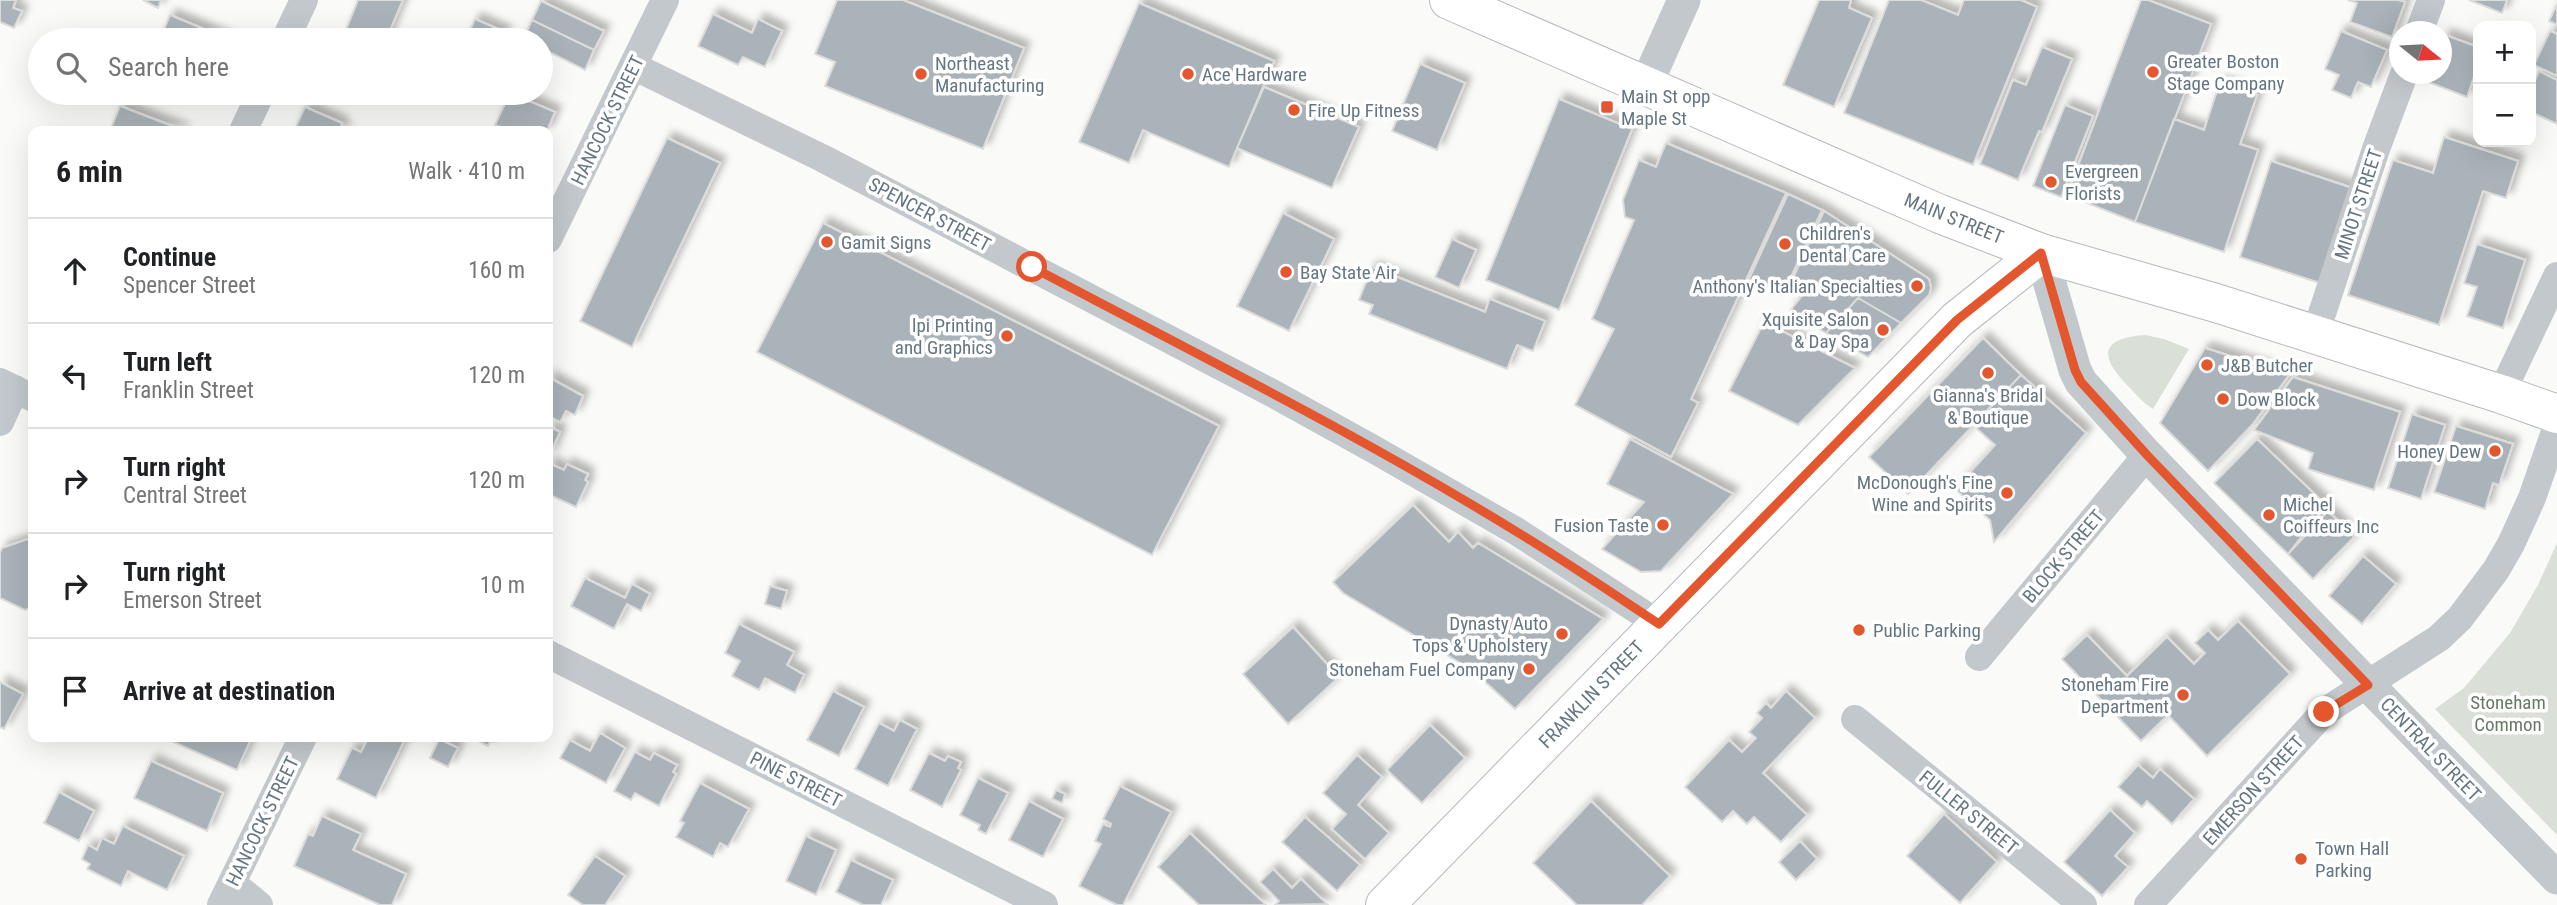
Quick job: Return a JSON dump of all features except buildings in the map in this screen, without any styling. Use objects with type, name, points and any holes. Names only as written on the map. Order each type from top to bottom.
[{"type":"main road","name":"MAIN STREET","points":[[1449,0],[1940,214],[2041,253],[2315,335],[2557,414]]},
{"type":"main road","name":"FRANKLIN STREET","points":[[1385,905],[1957,320],[2041,253]]},
{"type":"street","points":[[291,28],[304,0]]},
{"type":"street","name":"HANCOCK STREET","points":[[553,229],[666,0]]},
{"type":"street","points":[[1646,85],[1684,0]]},
{"type":"street","points":[[2423,21],[2431,0]]},
{"type":"street","name":"SPENCER STREET","points":[[633,66],[822,158],[1295,406],[1516,531],[1659,624]]},
{"type":"street","name":"MINOT STREET","points":[[2315,335],[2400,84]]},
{"type":"street","points":[[245,126],[255,105]]},
{"type":"street","name":"CENTRAL STREET","points":[[2041,253],[2077,377],[2147,455],[2557,878]]},
{"type":"street","points":[[2501,394],[2557,276]]},
{"type":"street","points":[[0,422],[16,390]]},
{"type":"street","name":"EMERSON STREET","points":[[2148,905],[2324,712],[2439,638],[2460,618],[2496,570],[2517,532],[2557,426]]},
{"type":"street","name":"BLOCK STREET","points":[[1979,657],[2147,455]]},
{"type":"street","name":"PINE STREET","points":[[553,657],[1044,905]]},
{"type":"street","name":"FULLER STREET","points":[[1855,719],[2083,905]]},
{"type":"street","name":"HANCOCK STREET","points":[[227,894],[301,742]]},
{"type":"street","points":[[227,894],[259,905]]},
{"type":"green space","points":[[2145,335],[2189,349],[2153,409],[2118,375],[2109,357],[2112,345],[2120,340]]},
{"type":"green space","name":"Stoneham Common","points":[[2557,543],[2557,835],[2435,709],[2464,688],[2510,633],[2538,585]]},
{"type":"place","name":"Greater Boston Stage Company","points":[[2153,72]]},
{"type":"place","name":"Northeast Manufacturing","points":[[921,74]]},
{"type":"place","name":"Ace Hardware","points":[[1188,74]]},
{"type":"place","name":"Main St opp Maple St","points":[[1607,107]]},
{"type":"place","name":"Fire Up Fitness","points":[[1294,110]]},
{"type":"place","name":"Evergreen Florists","points":[[2051,182]]},
{"type":"place","name":"Gamit Signs","points":[[827,242]]},
{"type":"place","name":"Children's Dental Care","points":[[1785,244]]},
{"type":"place","name":"Bay State Air","points":[[1286,272]]},
{"type":"place","name":"Anthony's Italian Specialties","points":[[1917,286]]},
{"type":"place","name":"Xquisite Salon & Day Spa","points":[[1883,330]]},
{"type":"place","name":"lpi Printing and Graphics","points":[[1007,336]]},
{"type":"place","name":"J&B Butcher","points":[[2207,365]]},
{"type":"place","name":"Gianna's Bridal & Boutique","points":[[1988,373]]},
{"type":"place","name":"Dow Block","points":[[2223,399]]},
{"type":"place","name":"Honey Dew","points":[[2495,451]]},
{"type":"place","name":"McDonough's Fine Wine and Spirits","points":[[2007,493]]},
{"type":"place","name":"Michel Coiffeurs Inc","points":[[2269,515]]},
{"type":"place","name":"Fusion Taste","points":[[1663,525]]},
{"type":"place","name":"Public Parking","points":[[1859,630]]},
{"type":"place","name":"Dynasty Auto Tops & Upholstery","points":[[1562,634]]},
{"type":"place","name":"Stoneham Fuel Company","points":[[1529,669]]},
{"type":"place","name":"Stoneham Fire Department","points":[[2183,695]]},
{"type":"place","name":"Town Hall Parking","points":[[2301,859]]},
{"type":"route","points":[[1032,267],[1410,469],[1516,531],[1659,624],[1957,320],[2041,253],[2077,377],[2147,455],[2368,685],[2324,712]]}]
